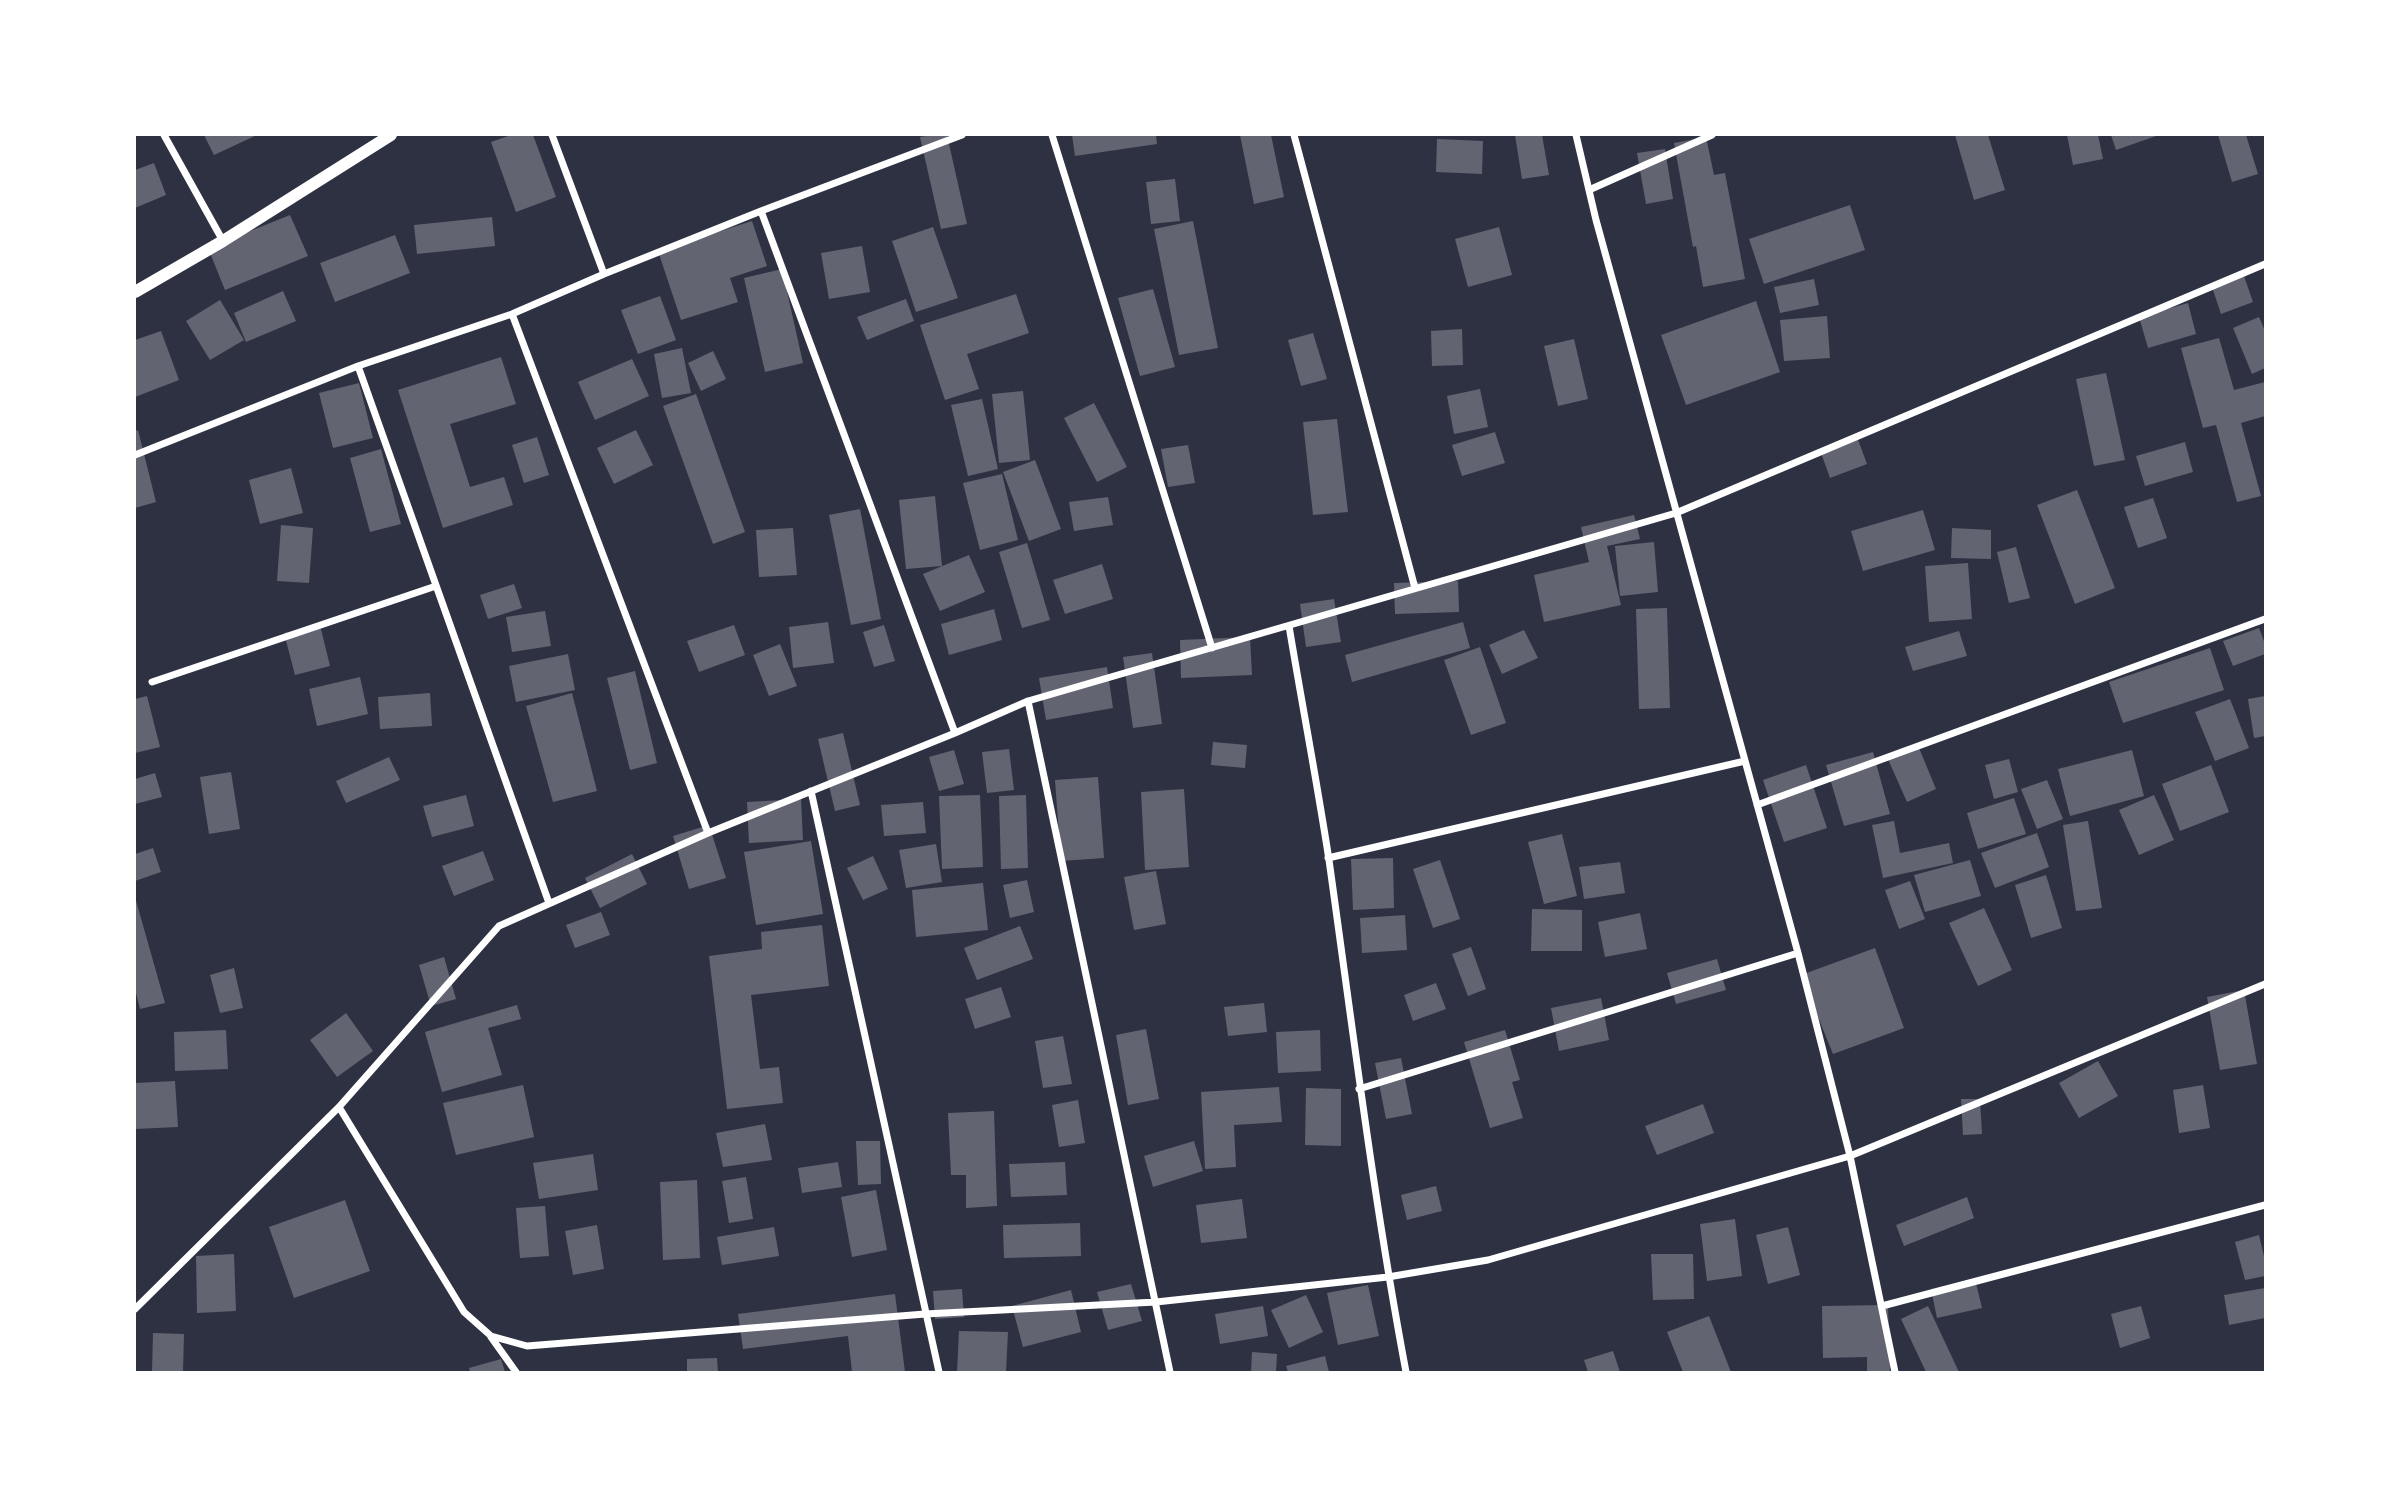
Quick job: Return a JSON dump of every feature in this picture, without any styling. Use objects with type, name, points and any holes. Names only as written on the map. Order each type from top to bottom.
[{"type":"street","points":[[164,135],[223,241]]},
{"type":"street","points":[[135,292],[223,241],[391,135]]},
{"type":"street","points":[[552,135],[604,274]]},
{"type":"street","points":[[135,455],[358,366],[512,314],[761,211],[962,135]]},
{"type":"street","points":[[1052,135],[1212,648]]},
{"type":"street","points":[[1294,135],[1415,588]]},
{"type":"street","points":[[1576,135],[1676,513],[1798,953],[1850,1156],[1895,1372]]},
{"type":"street","points":[[1589,190],[1712,135]]},
{"type":"street","points":[[761,211],[955,733]]},
{"type":"street","points":[[135,1309],[339,1107],[499,926],[708,832],[1028,701],[1676,513],[2265,264]]},
{"type":"street","points":[[512,314],[708,832]]},
{"type":"street","points":[[358,366],[549,903]]},
{"type":"street","points":[[152,682],[436,586]]},
{"type":"street","points":[[1757,805],[2265,619]]},
{"type":"street","points":[[1289,626],[1328,858],[1388,1277],[1406,1372]]},
{"type":"street","points":[[1028,701],[1170,1372]]},
{"type":"street","points":[[1328,858],[1745,761]]},
{"type":"street","points":[[811,791],[939,1372]]},
{"type":"street","points":[[1359,1089],[1798,953]]},
{"type":"street","points":[[491,1336],[527,1346],[925,1314],[1156,1302],[1388,1277],[1488,1260],[1850,1156],[2265,984]]},
{"type":"street","points":[[339,1107],[464,1312],[491,1336],[516,1372]]},
{"type":"street","points":[[1882,1306],[2265,1205]]},
{"type":"building","points":[[204,135],[257,135],[214,155]]},
{"type":"building","points":[[511,135],[533,135],[556,197],[516,212],[491,142]]},
{"type":"building","points":[[947,135],[967,224],[941,229],[920,137]]},
{"type":"building","points":[[1072,135],[1156,135],[1157,144],[1075,156]]},
{"type":"building","points":[[1240,135],[1271,135],[1284,197],[1254,204]]},
{"type":"building","points":[[1515,135],[1542,135],[1549,175],[1522,179]]},
{"type":"building","points":[[1955,135],[1988,135],[2005,190],[1974,200]]},
{"type":"building","points":[[2067,135],[2098,135],[2103,159],[2073,165]]},
{"type":"building","points":[[2111,135],[2159,135],[2116,150]]},
{"type":"building","points":[[2218,135],[2246,135],[2258,174],[2232,182]]},
{"type":"building","points":[[1706,137],[1714,175],[1725,173],[1745,279],[1703,287],[1674,143]]},
{"type":"building","points":[[1437,139],[1483,141],[1482,174],[1436,172]]},
{"type":"building","points":[[1665,149],[1673,199],[1646,204],[1637,153]]},
{"type":"building","points":[[154,163],[166,195],[135,208],[135,170]]},
{"type":"building","points":[[1175,179],[1180,221],[1151,224],[1146,182]]},
{"type":"building","points":[[1850,205],[1865,250],[1764,284],[1749,239]]},
{"type":"building","points":[[290,215],[308,256],[225,290],[208,248]]},
{"type":"building","points":[[492,217],[495,246],[417,254],[414,225]]},
{"type":"building","points":[[752,221],[767,266],[730,278],[738,302],[681,320],[658,251]]},
{"type":"building","points":[[1193,221],[1218,348],[1179,355],[1154,229]]},
{"type":"building","points":[[933,227],[958,298],[916,312],[892,241]]},
{"type":"building","points":[[1499,227],[1512,275],[1468,287],[1455,239]]},
{"type":"building","points":[[395,235],[410,273],[335,302],[320,263]]},
{"type":"building","points":[[862,246],[870,292],[829,299],[821,253]]},
{"type":"building","points":[[782,269],[803,363],[765,372],[744,278]]},
{"type":"building","points":[[2244,276],[2253,302],[2221,314],[2212,287]]},
{"type":"building","points":[[1814,279],[1819,305],[1780,313],[1774,287]]},
{"type":"building","points":[[1153,289],[1175,367],[1140,376],[1118,298]]},
{"type":"building","points":[[283,291],[296,321],[246,342],[234,313]]},
{"type":"building","points":[[1016,294],[1029,333],[967,354],[979,389],[945,400],[920,325]]},
{"type":"building","points":[[660,296],[676,340],[638,354],[621,310]]},
{"type":"building","points":[[906,299],[914,321],[867,340],[857,317]]},
{"type":"building","points":[[220,300],[244,340],[210,360],[186,321]]},
{"type":"building","points":[[1756,301],[1780,372],[1686,405],[1661,335]]},
{"type":"building","points":[[2188,303],[2196,334],[2148,348],[2139,317]]},
{"type":"building","points":[[1827,316],[1830,358],[1784,361],[1780,320]]},
{"type":"building","points":[[2259,317],[2265,331],[2265,368],[2252,374],[2233,328]]},
{"type":"building","points":[[1462,329],[1463,365],[1432,366],[1431,331]]},
{"type":"building","points":[[161,331],[179,380],[135,397],[135,340]]},
{"type":"building","points":[[1313,333],[1327,379],[1301,386],[1288,340]]},
{"type":"building","points":[[2219,338],[2234,390],[2265,382],[2265,416],[2241,423],[2261,496],[2237,502],[2216,425],[2203,428],[2181,348]]},
{"type":"building","points":[[1574,339],[1588,399],[1558,406],[1544,346]]},
{"type":"building","points":[[682,348],[691,393],[662,398],[654,354]]},
{"type":"building","points":[[713,351],[726,379],[701,391],[688,363]]},
{"type":"building","points":[[501,357],[516,404],[450,424],[470,487],[504,477],[513,505],[443,528],[398,390]]},
{"type":"building","points":[[632,359],[649,396],[595,420],[578,382]]},
{"type":"building","points":[[2106,373],[2125,460],[2094,466],[2076,379]]},
{"type":"building","points":[[359,383],[373,438],[333,448],[319,393]]},
{"type":"building","points":[[1480,389],[1488,427],[1454,434],[1447,396]]},
{"type":"building","points":[[1023,391],[1030,460],[999,463],[992,394]]},
{"type":"building","points":[[696,394],[745,532],[713,544],[663,406]]},
{"type":"building","points":[[982,399],[998,469],[968,476],[951,405]]},
{"type":"building","points":[[1094,403],[1127,467],[1097,482],[1064,418]]},
{"type":"building","points":[[1337,419],[1348,512],[1313,515],[1303,422]]},
{"type":"building","points":[[138,430],[156,502],[135,508],[135,431]]},
{"type":"building","points":[[636,430],[653,465],[614,484],[597,448]]},
{"type":"building","points":[[1495,432],[1505,463],[1462,476],[1452,445]]},
{"type":"building","points":[[537,437],[549,475],[524,483],[512,445]]},
{"type":"building","points":[[1857,437],[1867,464],[1830,478],[1820,450]]},
{"type":"building","points":[[2185,442],[2193,472],[2145,486],[2136,456]]},
{"type":"building","points":[[1188,445],[1195,483],[1168,487],[1161,449]]},
{"type":"building","points":[[381,449],[401,524],[370,532],[350,458]]},
{"type":"building","points":[[1035,460],[1061,529],[1029,541],[1003,472]]},
{"type":"building","points":[[291,468],[303,513],[260,524],[249,480]]},
{"type":"building","points":[[1002,474],[1018,540],[980,550],[963,483]]},
{"type":"building","points":[[2077,490],[2115,588],[2075,604],[2037,505]]},
{"type":"building","points":[[935,496],[942,566],[906,569],[899,500]]},
{"type":"building","points":[[1108,497],[1113,525],[1074,531],[1069,502]]},
{"type":"building","points":[[2153,498],[2167,538],[2138,548],[2124,507]]},
{"type":"building","points":[[860,509],[881,619],[851,625],[829,515]]},
{"type":"building","points":[[1923,510],[1935,550],[1863,571],[1851,531]]},
{"type":"building","points":[[1634,515],[1640,539],[1607,546],[1621,605],[1544,622],[1534,575],[1589,562],[1581,527]]},
{"type":"building","points":[[281,525],[313,528],[309,583],[277,581]]},
{"type":"building","points":[[793,528],[797,575],[759,577],[756,530]]},
{"type":"building","points":[[1952,528],[1991,530],[1991,559],[1951,558]]},
{"type":"building","points":[[1654,542],[1658,592],[1620,596],[1615,546]]},
{"type":"building","points":[[1027,543],[1050,620],[1022,628],[999,552]]},
{"type":"building","points":[[2016,547],[2030,598],[2009,603],[1997,552]]},
{"type":"building","points":[[969,555],[985,592],[940,611],[923,574]]},
{"type":"building","points":[[1968,563],[1972,619],[1929,622],[1925,566]]},
{"type":"building","points":[[1102,564],[1113,599],[1065,614],[1053,580]]},
{"type":"building","points":[[1458,581],[1459,612],[1395,614],[1394,583]]},
{"type":"building","points":[[514,584],[522,608],[488,619],[480,595]]},
{"type":"building","points":[[1334,599],[1341,642],[1306,647],[1300,604]]},
{"type":"building","points":[[1667,608],[1670,708],[1639,709],[1636,609]]},
{"type":"building","points":[[994,609],[1002,640],[949,655],[941,624]]},
{"type":"building","points":[[545,611],[551,646],[512,652],[506,617]]},
{"type":"building","points":[[828,622],[834,663],[793,668],[789,627]]},
{"type":"building","points":[[1463,622],[1470,648],[1352,682],[1345,655]]},
{"type":"building","points":[[320,625],[330,666],[295,675],[284,633]]},
{"type":"building","points":[[734,625],[745,655],[699,672],[687,641]]},
{"type":"building","points":[[884,625],[895,661],[874,667],[863,632]]},
{"type":"building","points":[[2259,628],[2265,644],[2265,654],[2233,666],[2223,641]]},
{"type":"building","points":[[1524,630],[1538,658],[1502,674],[1489,645]]},
{"type":"building","points":[[1959,631],[1967,656],[1913,671],[1905,647]]},
{"type":"building","points":[[1250,637],[1252,675],[1181,678],[1180,640]]},
{"type":"building","points":[[780,644],[797,686],[769,696],[753,655]]},
{"type":"building","points":[[1480,647],[1506,723],[1471,735],[1444,660]]},
{"type":"building","points":[[2210,648],[2224,690],[2123,723],[2109,682]]},
{"type":"building","points":[[1152,653],[1162,724],[1133,728],[1123,657]]},
{"type":"building","points":[[568,654],[575,690],[516,702],[509,666]]},
{"type":"building","points":[[1107,667],[1113,708],[1046,720],[1039,678]]},
{"type":"building","points":[[635,671],[657,763],[630,770],[607,678]]},
{"type":"building","points":[[360,677],[368,714],[317,726],[309,689]]},
{"type":"building","points":[[430,693],[432,726],[380,729],[378,697]]},
{"type":"building","points":[[572,693],[597,791],[553,802],[526,706]]},
{"type":"building","points":[[147,696],[160,747],[135,753],[135,699]]},
{"type":"building","points":[[2265,696],[2265,736],[2254,738],[2248,699]]},
{"type":"building","points":[[2230,699],[2249,748],[2215,761],[2195,712]]},
{"type":"building","points":[[843,733],[860,805],[835,811],[818,739]]},
{"type":"building","points":[[1213,742],[1247,745],[1245,768],[1211,765]]},
{"type":"building","points":[[1917,743],[1936,789],[1907,802],[1887,757]]},
{"type":"building","points":[[1009,749],[1014,790],[987,793],[982,752]]},
{"type":"building","points":[[954,750],[964,784],[939,791],[929,757]]},
{"type":"building","points":[[2132,750],[2144,796],[2070,816],[2058,769]]},
{"type":"building","points":[[1873,752],[1890,814],[1844,826],[1826,765]]},
{"type":"building","points":[[389,757],[400,780],[346,803],[336,781]]},
{"type":"building","points":[[2009,759],[2018,792],[1994,799],[1985,765]]},
{"type":"building","points":[[1806,765],[1827,828],[1784,842],[1763,780]]},
{"type":"building","points":[[2211,765],[2229,812],[2180,831],[2162,784]]},
{"type":"building","points":[[231,772],[240,829],[209,834],[200,777]]},
{"type":"building","points":[[155,773],[162,797],[135,804],[135,779]]},
{"type":"building","points":[[1098,777],[1104,858],[1061,861],[1055,780]]},
{"type":"building","points":[[2047,780],[2063,819],[2037,829],[2021,789]]},
{"type":"building","points":[[1184,789],[1189,867],[1145,870],[1141,792]]},
{"type":"building","points":[[466,795],[474,826],[432,837],[423,806]]},
{"type":"building","points":[[980,795],[983,867],[942,869],[939,796]]},
{"type":"building","points":[[1026,795],[1028,868],[1001,869],[999,796]]},
{"type":"building","points":[[2154,795],[2174,840],[2139,855],[2119,810]]},
{"type":"building","points":[[2014,798],[2026,834],[1978,849],[1967,813]]},
{"type":"building","points":[[801,799],[803,840],[749,843],[747,802]]},
{"type":"building","points":[[923,802],[926,833],[884,836],[881,805]]},
{"type":"building","points":[[1894,821],[1900,853],[1949,843],[1953,863],[1883,878],[1872,825]]},
{"type":"building","points":[[2088,821],[2102,908],[2076,911],[2063,825]]},
{"type":"building","points":[[709,825],[726,878],[689,889],[673,836]]},
{"type":"building","points":[[2037,833],[2049,867],[1995,888],[1981,853]]},
{"type":"building","points":[[1562,834],[1577,896],[1544,904],[1528,842]]},
{"type":"building","points":[[811,841],[823,914],[756,925],[744,852]]},
{"type":"building","points":[[936,844],[942,882],[906,888],[899,850]]},
{"type":"building","points":[[153,848],[161,872],[135,881],[135,854]]},
{"type":"building","points":[[483,851],[494,880],[454,896],[442,866]]},
{"type":"building","points":[[632,854],[647,884],[600,908],[585,878]]},
{"type":"building","points":[[873,856],[888,889],[863,900],[847,868]]},
{"type":"building","points":[[1393,858],[1394,908],[1353,910],[1351,859]]},
{"type":"building","points":[[1440,860],[1460,919],[1433,928],[1413,869]]},
{"type":"building","points":[[1970,860],[1981,896],[1925,912],[1914,875]]},
{"type":"building","points":[[1620,862],[1625,893],[1584,899],[1579,867]]},
{"type":"building","points":[[1156,871],[1166,924],[1134,930],[1124,877]]},
{"type":"building","points":[[2046,875],[2062,928],[2031,938],[2015,885]]},
{"type":"building","points":[[1027,880],[1034,912],[1010,918],[1003,885]]},
{"type":"building","points":[[1910,881],[1925,919],[1899,929],[1885,890]]},
{"type":"building","points":[[983,883],[988,930],[916,937],[912,890]]},
{"type":"building","points":[[135,897],[165,1003],[140,1009],[135,989]]},
{"type":"building","points":[[1984,908],[2012,970],[1978,986],[1949,923]]},
{"type":"building","points":[[1532,909],[1582,910],[1582,951],[1531,951]]},
{"type":"building","points":[[601,912],[610,935],[575,948],[566,925]]},
{"type":"building","points":[[1640,913],[1647,949],[1605,957],[1598,922]]},
{"type":"building","points":[[1405,915],[1407,950],[1362,953],[1360,918]]},
{"type":"building","points":[[822,925],[829,986],[751,995],[760,1069],[779,1067],[783,1103],[727,1109],[709,956],[762,949],[761,932]]},
{"type":"building","points":[[1020,926],[1033,959],[977,980],[964,948]]},
{"type":"building","points":[[1471,947],[1486,989],[1468,996],[1452,954]]},
{"type":"building","points":[[1875,948],[1904,1028],[1833,1054],[1801,975]]},
{"type":"building","points":[[444,957],[456,999],[431,1006],[419,965]]},
{"type":"building","points":[[1717,959],[1726,990],[1676,1004],[1667,973]]},
{"type":"building","points":[[234,968],[243,1008],[220,1013],[210,975]]},
{"type":"building","points":[[1436,983],[1446,1009],[1413,1021],[1404,995]]},
{"type":"building","points":[[1001,987],[1011,1017],[975,1029],[965,999]]},
{"type":"building","points":[[2244,990],[2257,1064],[2220,1070],[2207,997]]},
{"type":"building","points":[[1601,998],[1609,1040],[1559,1051],[1551,1008]]},
{"type":"building","points":[[1264,1003],[1267,1032],[1228,1036],[1224,1007]]},
{"type":"building","points":[[517,1005],[521,1019],[488,1028],[502,1075],[442,1092],[425,1032]]},
{"type":"building","points":[[346,1013],[373,1051],[337,1077],[310,1040]]},
{"type":"building","points":[[1146,1029],[1159,1099],[1128,1105],[1116,1035]]},
{"type":"building","points":[[226,1030],[228,1069],[175,1071],[174,1032]]},
{"type":"building","points":[[1320,1030],[1321,1071],[1278,1073],[1276,1032]]},
{"type":"building","points":[[1505,1030],[1520,1080],[1512,1082],[1523,1118],[1490,1128],[1464,1042]]},
{"type":"building","points":[[1063,1036],[1072,1084],[1043,1088],[1035,1041]]},
{"type":"building","points":[[1401,1058],[1412,1114],[1386,1119],[1375,1063]]},
{"type":"building","points":[[2098,1061],[2118,1096],[2079,1118],[2059,1083]]},
{"type":"building","points":[[175,1081],[178,1127],[135,1129],[135,1083]]},
{"type":"building","points":[[523,1085],[534,1137],[456,1155],[443,1103]]},
{"type":"building","points":[[2203,1085],[2210,1128],[2179,1133],[2173,1090]]},
{"type":"building","points":[[1279,1087],[1282,1122],[1234,1125],[1236,1167],[1205,1169],[1201,1092]]},
{"type":"building","points":[[1306,1088],[1341,1089],[1341,1146],[1305,1145]]},
{"type":"building","points":[[1961,1099],[1980,1099],[1982,1134],[1963,1135]]},
{"type":"building","points":[[1078,1100],[1085,1143],[1059,1147],[1052,1105]]},
{"type":"building","points":[[1703,1104],[1714,1133],[1657,1155],[1645,1126]]},
{"type":"building","points":[[994,1111],[997,1206],[966,1208],[966,1175],[951,1175],[948,1113]]},
{"type":"building","points":[[765,1124],[772,1160],[723,1167],[716,1133]]},
{"type":"building","points":[[856,1141],[880,1141],[881,1184],[858,1185]]},
{"type":"building","points":[[1194,1141],[1203,1171],[1153,1187],[1144,1156]]},
{"type":"building","points":[[593,1154],[598,1190],[539,1199],[533,1163]]},
{"type":"building","points":[[838,1162],[842,1187],[802,1193],[798,1168]]},
{"type":"building","points":[[1065,1162],[1067,1195],[1011,1197],[1009,1164]]},
{"type":"building","points":[[746,1177],[753,1219],[729,1223],[722,1181]]},
{"type":"building","points":[[697,1180],[700,1258],[663,1260],[660,1182]]},
{"type":"building","points":[[1436,1186],[1442,1211],[1407,1220],[1401,1195]]},
{"type":"building","points":[[876,1190],[887,1250],[852,1257],[841,1197]]},
{"type":"building","points":[[1967,1197],[1974,1218],[1904,1246],[1896,1225]]},
{"type":"building","points":[[1242,1199],[1247,1238],[1201,1243],[1196,1205]]},
{"type":"building","points":[[345,1200],[370,1271],[294,1298],[269,1227]]},
{"type":"building","points":[[545,1206],[549,1256],[520,1258],[516,1208]]},
{"type":"building","points":[[1735,1219],[1742,1276],[1707,1281],[1700,1224]]},
{"type":"building","points":[[1080,1223],[1081,1256],[1004,1258],[1003,1225]]},
{"type":"building","points":[[597,1225],[604,1269],[573,1275],[565,1231]]},
{"type":"building","points":[[774,1227],[779,1256],[722,1265],[717,1237]]},
{"type":"building","points":[[1788,1227],[1800,1275],[1768,1284],[1756,1235]]},
{"type":"building","points":[[2259,1235],[2265,1261],[2265,1276],[2245,1280],[2235,1242]]},
{"type":"building","points":[[234,1254],[236,1311],[197,1313],[196,1256]]},
{"type":"building","points":[[1651,1254],[1693,1254],[1694,1299],[1653,1300]]},
{"type":"building","points":[[1975,1279],[1982,1308],[1937,1318],[1931,1289]]},
{"type":"building","points":[[1131,1284],[1142,1321],[1108,1330],[1097,1292]]},
{"type":"building","points":[[1368,1285],[1379,1336],[1338,1345],[1327,1293]]},
{"type":"building","points":[[2265,1288],[2265,1318],[2229,1325],[2224,1295]]},
{"type":"building","points":[[962,1289],[964,1317],[935,1319],[933,1291]]},
{"type":"building","points":[[1071,1290],[1081,1332],[1023,1347],[1012,1306]]},
{"type":"building","points":[[895,1294],[905,1372],[852,1372],[848,1336],[743,1349],[738,1314]]},
{"type":"building","points":[[1306,1295],[1323,1332],[1289,1348],[1271,1310]]},
{"type":"building","points":[[1888,1305],[1890,1372],[1867,1372],[1867,1357],[1823,1358],[1822,1306]]},
{"type":"building","points":[[1263,1306],[1268,1336],[1220,1344],[1215,1314]]},
{"type":"building","points":[[1928,1306],[1959,1372],[1926,1372],[1901,1319]]},
{"type":"building","points":[[2141,1306],[2150,1338],[2120,1348],[2111,1314]]},
{"type":"building","points":[[1709,1316],[1731,1372],[1683,1372],[1667,1332]]},
{"type":"building","points":[[959,1331],[1008,1332],[1006,1372],[957,1372]]},
{"type":"building","points":[[153,1333],[184,1334],[183,1372],[152,1372]]},
{"type":"building","points":[[1613,1351],[1620,1372],[1588,1372],[1584,1360]]},
{"type":"building","points":[[1252,1352],[1277,1354],[1276,1372],[1251,1372]]},
{"type":"building","points":[[1325,1356],[1329,1372],[1288,1372],[1286,1366]]},
{"type":"building","points":[[717,1358],[718,1372],[687,1372],[687,1359]]},
{"type":"building","points":[[501,1359],[505,1372],[470,1372],[469,1368]]}]
